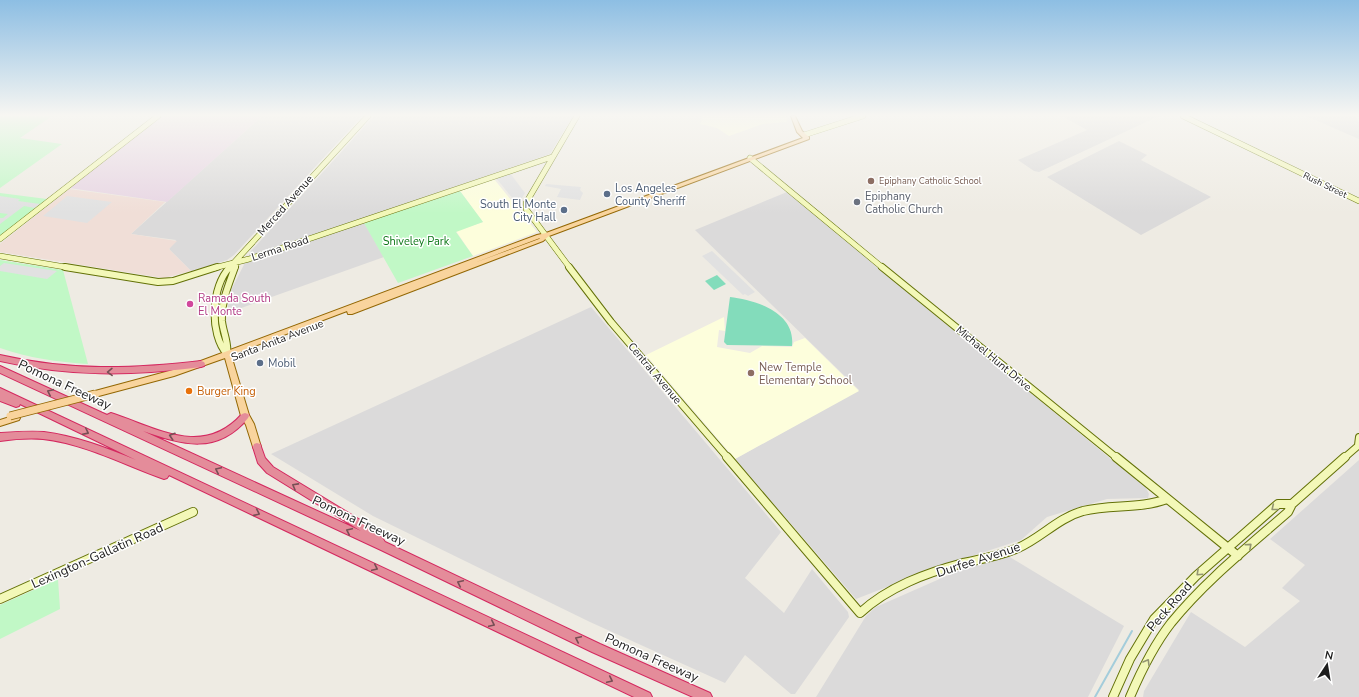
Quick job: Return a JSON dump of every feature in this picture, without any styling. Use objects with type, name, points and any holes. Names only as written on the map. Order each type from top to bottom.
[{"type":"highway","points":[[0,358],[39,367],[85,372],[129,371],[201,364]]},
{"type":"highway","name":"Pomona Freeway","points":[[0,369],[384,547],[596,648],[706,697]]},
{"type":"highway","points":[[0,391],[646,697]]},
{"type":"highway","points":[[0,398],[49,414]]},
{"type":"highway","points":[[75,404],[180,439],[197,442],[210,439],[227,432],[237,426],[244,416]]},
{"type":"highway","points":[[0,437],[33,434],[71,440],[222,497]]},
{"type":"highway","points":[[257,447],[261,460],[270,470],[362,526],[384,547]]},
{"type":"highway","points":[[690,690],[711,697]]},
{"type":"main road","name":"Santa Anita Avenue","points":[[97,395],[183,375],[227,356],[539,236],[547,235],[750,158],[758,158],[780,149]]},
{"type":"main road","name":"Santa Anita Avenue","points":[[0,422],[13,417],[174,373],[227,356]]},
{"type":"main road","points":[[227,356],[244,416],[250,424],[257,447]]},
{"type":"main road","name":"Santa Anita Avenue","points":[[0,418],[13,417]]},
{"type":"street","points":[[0,239],[116,149]]},
{"type":"street","name":"Merced Avenue","points":[[227,356],[221,350],[218,342],[214,318],[217,297],[228,269],[237,262],[253,241],[338,149]]},
{"type":"street","name":"Central Avenue","points":[[558,149],[525,205],[603,312],[860,614]]},
{"type":"street","name":"Rush Street","points":[[1250,149],[1359,201]]},
{"type":"street","name":"Lerma Road","points":[[0,256],[165,282],[237,262],[553,157]]},
{"type":"street","name":"Michael Hunt Drive","points":[[750,158],[1238,556]]},
{"type":"street","name":"Merced Avenue","points":[[227,356],[228,348],[222,321],[224,300],[237,262]]},
{"type":"street","points":[[218,342],[226,340]]},
{"type":"street","points":[[1238,556],[1288,512],[1292,504],[1359,445],[1359,437]]},
{"type":"street","name":"Durfee Avenue","points":[[860,614],[868,605],[882,596],[925,576],[959,564],[995,556],[1026,544],[1056,522],[1069,516],[1111,506],[1147,505],[1167,499]]},
{"type":"street","points":[[1229,548],[1278,504],[1292,504]]},
{"type":"street","name":"Lexington-Gallatin Road","points":[[0,598],[193,512]]},
{"type":"street","name":"Peck Road","points":[[1114,697],[1130,659],[1154,620],[1182,589],[1229,548]]},
{"type":"street","name":"Peck Road","points":[[1130,697],[1143,667],[1172,622],[1199,591],[1238,556]]},
{"type":"shaded area","points":[[119,149],[226,149],[167,202],[69,188]]},
{"type":"shaded area","points":[[226,149],[332,149],[234,255],[227,260],[192,272],[169,249],[176,240],[131,234]]},
{"type":"shaded area","points":[[344,149],[553,149],[550,154],[362,219],[384,257],[227,313],[230,292],[251,251]]},
{"type":"shaded area","points":[[1044,149],[1089,149],[1039,172],[1034,171],[1018,160]]},
{"type":"shaded area","points":[[1104,149],[1134,149],[1147,155],[1141,160],[1211,197],[1141,235],[1047,177]]},
{"type":"shaded area","points":[[510,173],[525,193],[518,205],[496,178]]},
{"type":"shaded area","points":[[494,179],[537,232],[473,256],[456,231],[483,222],[460,191]]},
{"type":"shaded area","points":[[546,184],[581,187],[580,190],[583,193],[580,200],[557,197],[561,189],[545,186]]},
{"type":"shaded area","points":[[69,189],[165,202],[131,234],[177,241],[169,249],[191,271],[164,278],[0,252],[0,244]]},
{"type":"shaded area","points":[[787,192],[1146,488],[1149,494],[1148,498],[1107,499],[1047,517],[1021,540],[941,566],[856,599],[735,459],[859,390],[695,230]]},
{"type":"shaded area","points":[[0,196],[20,199],[18,201],[40,204],[35,208],[24,206],[0,224],[0,218],[3,218],[8,214],[0,213]]},
{"type":"shaded area","points":[[67,196],[112,202],[87,223],[43,216]]},
{"type":"shaded area","points":[[712,251],[755,292],[748,296],[745,294],[743,295],[702,256]]},
{"type":"shaded area","points":[[4,263],[57,271],[47,279],[0,271],[0,266]]},
{"type":"shaded area","points":[[591,307],[781,532],[745,578],[784,613],[812,569],[848,612],[849,617],[795,694],[791,694],[745,655],[725,683],[590,622],[373,516],[271,454]]},
{"type":"shaded area","name":"New Temple Elementary School","points":[[724,317],[725,331],[719,330],[717,347],[750,353],[762,346],[792,347],[794,342],[805,338],[859,391],[735,459],[646,355]]},
{"type":"shaded area","points":[[1359,460],[1359,697],[1143,697],[1144,691],[1191,612],[1245,647],[1300,601],[1282,588],[1305,565],[1270,539]]},
{"type":"shaded area","points":[[1008,556],[1124,626],[1088,697],[816,697],[866,616],[876,607],[960,570]]},
{"type":"green space","points":[[0,149],[56,149],[0,188]]},
{"type":"green space","name":"Shiveley Park","points":[[460,191],[483,222],[456,232],[473,256],[398,283],[364,223]]},
{"type":"green space","points":[[0,193],[47,199],[0,236]]},
{"type":"green space","points":[[0,260],[63,270],[88,364],[43,359],[0,348]]},
{"type":"green space","points":[[717,275],[726,284],[714,290],[705,281]]},
{"type":"green space","points":[[730,297],[751,301],[762,305],[781,316],[788,324],[792,334],[792,346],[727,345],[724,342]]},
{"type":"green space","points":[[58,579],[60,609],[0,639],[0,605]]},
{"type":"waterway","points":[[1095,697],[1132,631]]},
{"type":"place","name":"Epiphany Catholic School","points":[[871,181]]},
{"type":"place","name":"Los Angeles County Sheriff","points":[[607,194]]},
{"type":"place","name":"Epiphany Catholic Church","points":[[857,202]]},
{"type":"place","name":"South El Monte City Hall","points":[[564,210]]},
{"type":"place","name":"Ramada South El Monte","points":[[190,304]]},
{"type":"place","name":"Mobil","points":[[260,363]]},
{"type":"place","name":"New Temple Elementary School","points":[[751,373]]},
{"type":"place","name":"Burger King","points":[[189,391]]}]
